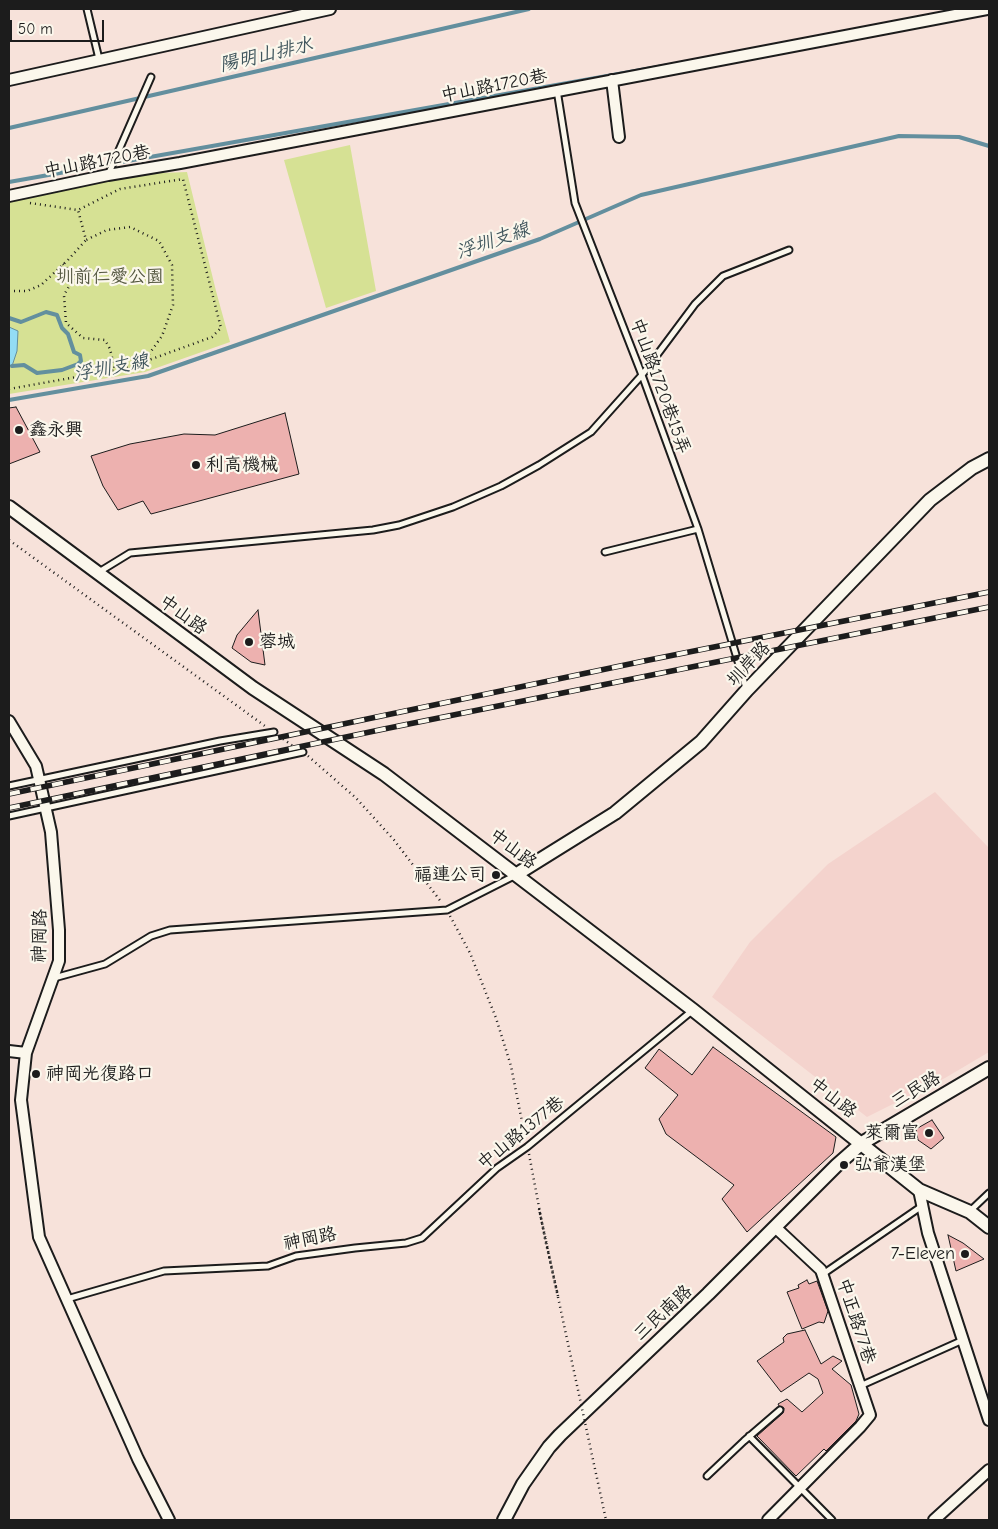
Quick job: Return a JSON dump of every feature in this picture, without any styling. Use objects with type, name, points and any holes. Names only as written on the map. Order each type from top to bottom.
[{"type":"street","points":[[9,80],[330,9]]},
{"type":"street","name":"中山路1720巷","points":[[9,196],[109,172],[180,164],[986,9]]},
{"type":"street","points":[[612,80],[619,137]]},
{"type":"street","name":"圳岸路","points":[[518,874],[615,813],[701,742],[747,690],[930,500],[972,468],[989,459]]},
{"type":"street","name":"中山路","points":[[9,507],[253,688],[384,774],[518,874],[862,1143],[919,1190],[970,1212],[989,1227]]},
{"type":"street","name":"神岡路","points":[[9,721],[36,766],[51,832],[59,930],[59,961],[26,1053],[21,1100],[39,1237],[138,1460],[169,1520]]},
{"type":"street","points":[[9,1051],[26,1053]]},
{"type":"street","name":"三民路","points":[[862,1143],[989,1068]]},
{"type":"street","name":"三民南路","points":[[504,1520],[523,1484],[549,1447],[560,1435],[708,1294],[837,1165],[862,1143]]},
{"type":"street","points":[[919,1190],[928,1232],[989,1420]]},
{"type":"street","name":"中正路77巷","points":[[775,1226],[821,1270],[870,1415],[800,1488]]},
{"type":"street","points":[[934,1520],[989,1470]]},
{"type":"street","points":[[768,1520],[800,1488]]},
{"type":"lane","points":[[87,9],[99,59]]},
{"type":"lane","points":[[109,172],[151,77]]},
{"type":"lane","name":"中山路1720巷15弄","points":[[557,90],[575,203],[642,375],[698,529],[747,690]]},
{"type":"lane","points":[[96,573],[130,553],[373,530],[399,525],[453,507],[500,486],[591,432],[642,375],[695,304],[723,276],[789,250]]},
{"type":"lane","points":[[606,552],[698,529]]},
{"type":"lane","points":[[9,786],[211,743],[274,732]]},
{"type":"lane","points":[[9,816],[303,752]]},
{"type":"lane","points":[[53,978],[105,964],[151,936],[170,930],[447,910],[518,874]]},
{"type":"lane","name":"中山路1377巷","points":[[354,1248],[406,1243],[422,1238],[497,1168],[527,1147],[693,1010]]},
{"type":"lane","points":[[970,1212],[989,1193]]},
{"type":"lane","points":[[823,1274],[923,1206]]},
{"type":"lane","name":"神岡路","points":[[67,1299],[164,1271],[268,1266],[296,1256],[354,1248]]},
{"type":"lane","name":"中正路77巷","points":[[860,1386],[964,1340]]},
{"type":"lane","points":[[708,1476],[749,1436],[780,1410]]},
{"type":"lane","points":[[749,1436],[832,1520]]},
{"type":"path","points":[[9,389],[116,370],[212,337],[221,328],[182,179],[120,189],[78,210],[23,202]]},
{"type":"path","points":[[78,210],[86,240]]},
{"type":"path","points":[[9,291],[27,291],[41,286],[86,240],[107,230],[130,227],[159,241],[172,265],[173,305],[162,336],[143,362]]},
{"type":"path","points":[[63,264],[75,276],[64,294],[66,323],[83,338],[105,340],[110,349],[116,370]]},
{"type":"path","points":[[9,540],[303,752],[356,798],[394,840],[447,910],[470,952],[496,1018],[510,1066],[545,1239],[558,1296],[539,1209]]},
{"type":"path","points":[[539,1209],[606,1520]]},
{"type":"shaded area","points":[[935,792],[989,848],[989,1052],[945,1078],[867,1117],[712,997],[750,942],[828,864]]},
{"type":"green space","points":[[350,145],[376,291],[326,308],[284,160]]},
{"type":"green space","name":"圳前仁愛公園","points":[[187,172],[230,342],[145,372],[9,394],[9,196],[108,175]]},
{"type":"water","points":[[9,327],[18,331],[17,351],[12,366],[9,365]]},
{"type":"building","name":"鑫永興","points":[[16,407],[40,452],[9,464],[9,408]]},
{"type":"building","name":"利高機械","points":[[285,413],[299,474],[151,514],[143,501],[118,510],[103,486],[91,456],[130,444],[184,434],[215,435]]},
{"type":"building","name":"蓉城","points":[[258,610],[265,665],[251,662],[232,648],[237,635]]},
{"type":"building","points":[[713,1047],[836,1137],[833,1153],[747,1232],[722,1199],[734,1185],[666,1134],[659,1119],[678,1095],[645,1068],[659,1049],[692,1075]]},
{"type":"building","name":"萊爾富","points":[[932,1120],[944,1138],[931,1149],[918,1140],[916,1129]]},
{"type":"building","name":"7-Eleven","points":[[948,1235],[963,1243],[984,1259],[956,1271]]},
{"type":"building","points":[[807,1280],[809,1284],[817,1281],[828,1311],[824,1323],[819,1322],[802,1329],[787,1292],[799,1288],[798,1285]]},
{"type":"building","points":[[805,1330],[821,1364],[833,1356],[842,1361],[832,1369],[851,1385],[859,1414],[856,1421],[826,1451],[824,1449],[796,1476],[757,1436],[783,1413],[784,1408],[778,1404],[787,1399],[802,1412],[823,1393],[818,1379],[809,1373],[781,1392],[757,1361],[784,1342],[783,1338],[787,1334]]},
{"type":"waterway","name":"陽明山排水","points":[[9,128],[529,9]]},
{"type":"waterway","points":[[9,182],[669,65]]},
{"type":"waterway","name":"浮圳支線","points":[[9,400],[148,376],[540,239],[641,195],[899,136],[959,137],[989,146]]},
{"type":"waterway","points":[[9,318],[21,322],[46,312],[57,315],[62,328],[68,334],[74,352],[80,355],[81,361],[62,370],[37,373],[24,365],[12,366]]},
{"type":"railway","points":[[9,794],[644,661],[989,592]]},
{"type":"railway","points":[[9,808],[384,729],[989,607]]},
{"type":"place","name":"鑫永興","points":[[19,430]]},
{"type":"place","name":"利高機械","points":[[196,465]]},
{"type":"place","name":"蓉城","points":[[249,642]]},
{"type":"place","name":"福連公司","points":[[496,875]]},
{"type":"place","name":"神岡光復路口","points":[[36,1074]]},
{"type":"place","name":"萊爾富","points":[[929,1133]]},
{"type":"place","name":"弘爺漢堡","points":[[844,1165]]},
{"type":"place","name":"7-Eleven","points":[[965,1254]]}]
